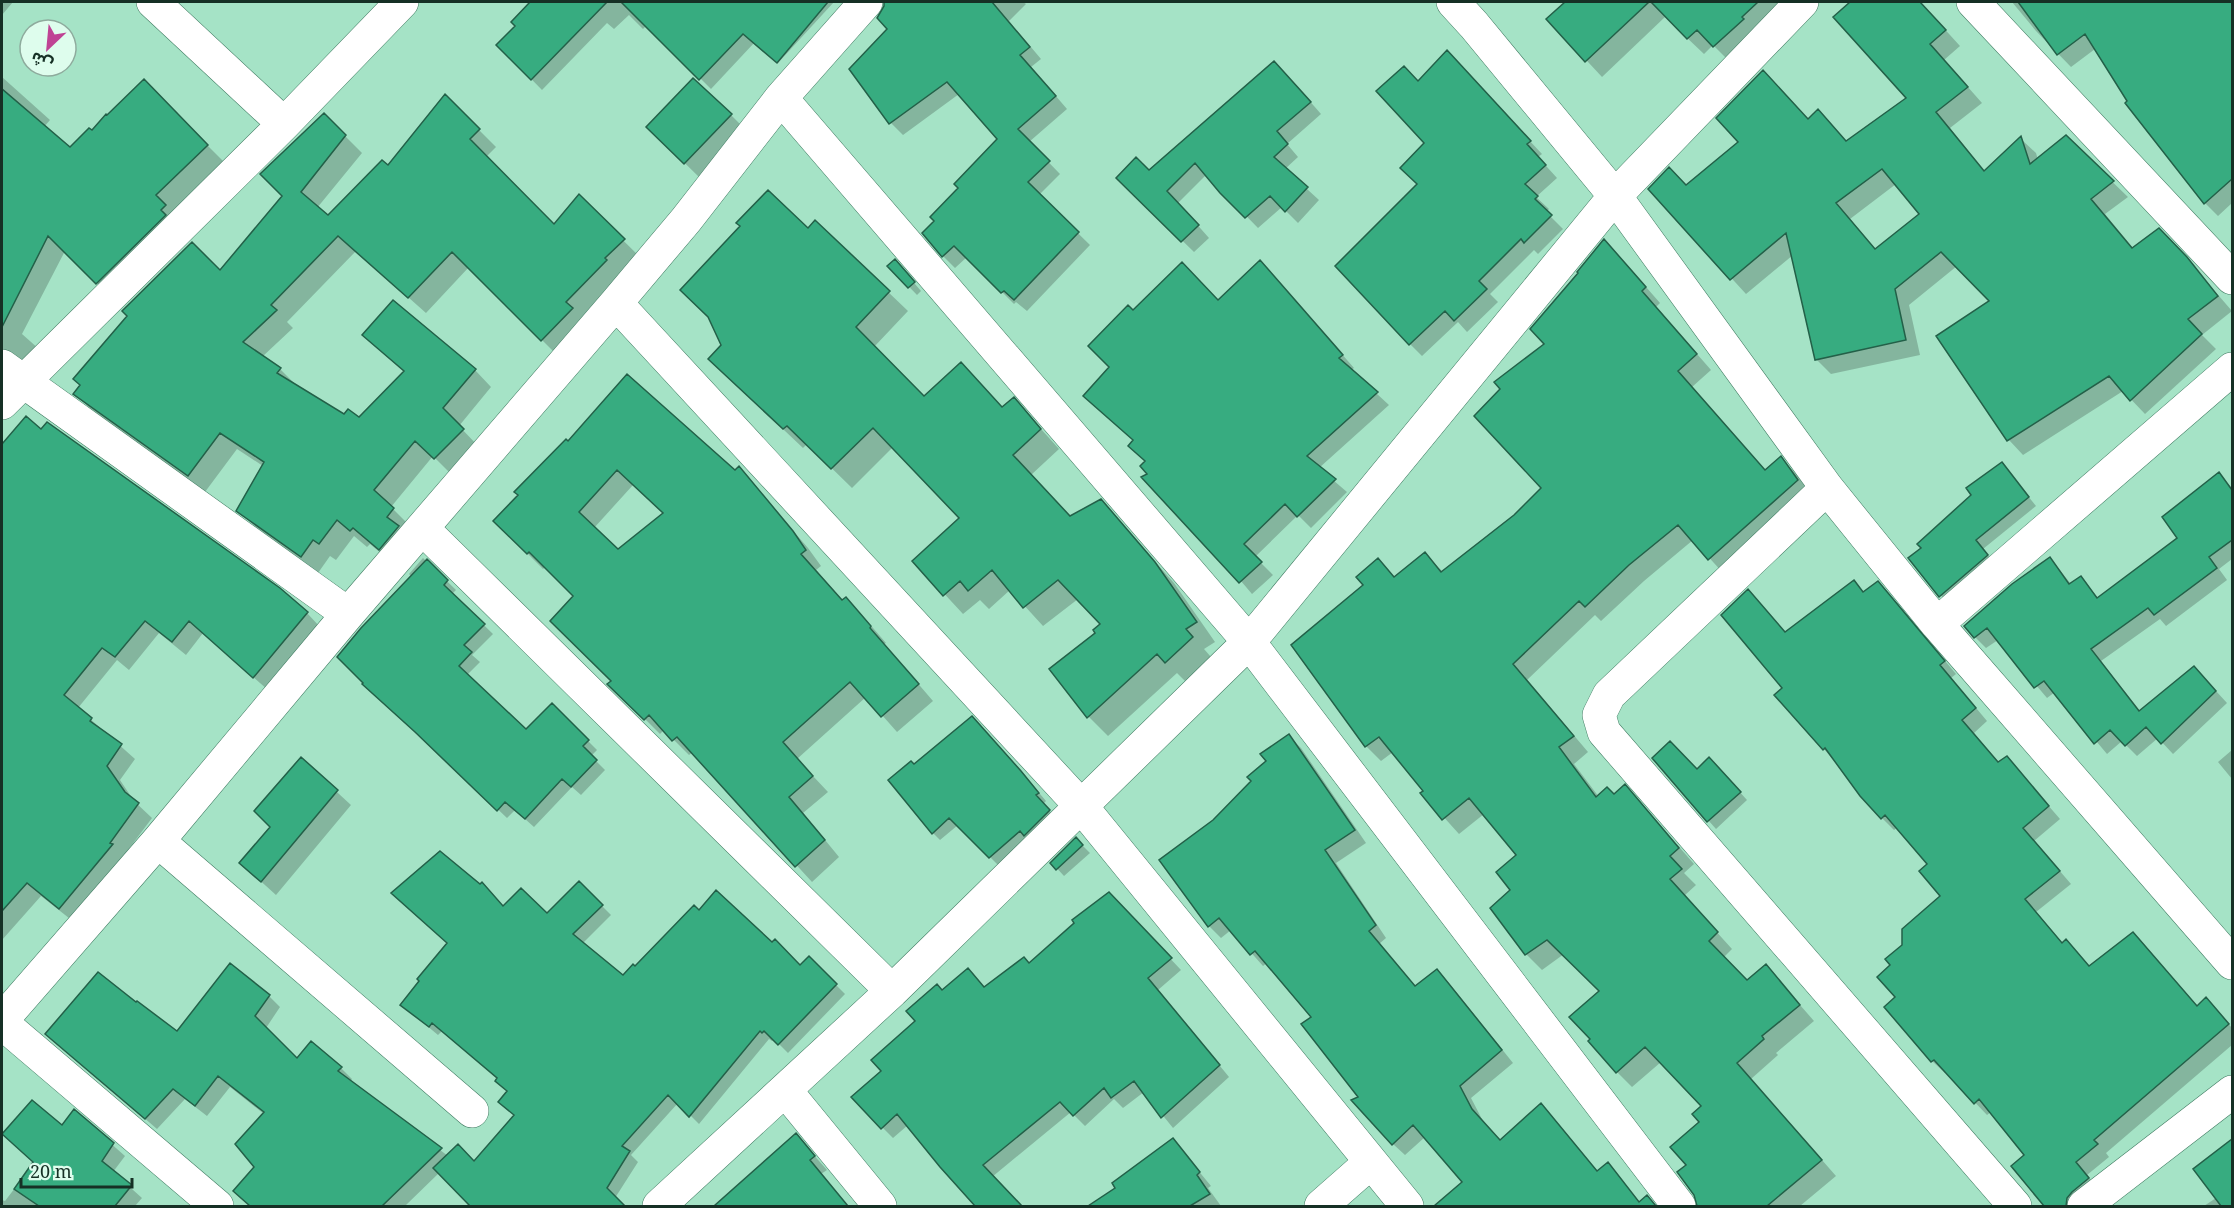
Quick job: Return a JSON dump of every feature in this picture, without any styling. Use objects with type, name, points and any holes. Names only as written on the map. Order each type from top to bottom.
[{"type":"street","points":[[153,2],[284,124]]},
{"type":"street","points":[[348,614],[9,383],[284,124],[402,2]]},
{"type":"street","points":[[217,1206],[2,1021],[616,303],[686,220],[782,98],[866,2]]},
{"type":"street","points":[[1453,2],[1615,196],[1827,488],[1937,624],[2232,963]]},
{"type":"street","points":[[658,1206],[892,990],[1249,642],[1615,196],[1802,2]]},
{"type":"street","points":[[1973,2],[2232,278]]},
{"type":"street","points":[[782,98],[1249,642],[1679,1206]]},
{"type":"street","points":[[616,303],[1081,806],[1407,1206]]},
{"type":"street","points":[[1937,624],[2232,369]]},
{"type":"street","points":[[1827,488],[1609,695],[1599,714],[1604,732],[2015,1206]]},
{"type":"street","points":[[423,529],[892,990]]},
{"type":"street","points":[[158,841],[472,1111]]},
{"type":"street","points":[[785,1090],[880,1206]]},
{"type":"street","points":[[2084,1206],[2232,1092]]},
{"type":"street","points":[[1321,1206],[1371,1162]]},
{"type":"building","points":[[530,2],[607,2],[531,80],[496,45],[515,26],[511,22]]},
{"type":"building","points":[[621,2],[828,2],[777,63],[743,34],[699,80]]},
{"type":"building","points":[[884,2],[992,2],[1030,47],[1020,55],[1056,96],[1018,129],[1050,161],[1028,182],[1079,232],[1014,300],[1004,291],[1001,293],[954,246],[942,257],[922,233],[934,221],[930,217],[958,188],[954,184],[997,139],[947,82],[889,124],[849,69],[887,29],[877,18]]},
{"type":"building","points":[[1565,2],[1649,2],[1585,62],[1546,19]]},
{"type":"building","points":[[1651,2],[1758,2],[1742,17],[1744,19],[1713,47],[1697,30],[1687,39]]},
{"type":"building","points":[[1850,2],[1920,2],[1946,30],[1930,44],[1968,87],[1936,112],[1984,171],[2021,136],[2030,164],[2066,135],[2114,181],[2091,199],[2132,248],[2159,228],[2187,257],[2218,296],[2188,319],[2202,334],[2130,401],[2109,376],[2007,441],[1936,336],[1989,301],[1941,252],[1895,289],[1906,340],[1815,360],[1786,233],[1730,280],[1648,189],[1669,167],[1686,185],[1738,142],[1716,118],[1763,70],[1808,119],[1818,109],[1846,141],[1906,98],[1833,17]],"holes":[[[1882,169],[1919,214],[1875,249],[1836,203]]]},
{"type":"building","points":[[2018,2],[2232,2],[2232,179],[2204,204],[2125,103],[2127,101],[2085,34],[2057,55]]},
{"type":"building","points":[[1447,50],[1531,141],[1527,144],[1546,165],[1525,184],[1538,196],[1535,199],[1552,215],[1524,243],[1521,239],[1479,281],[1487,289],[1454,321],[1445,311],[1409,345],[1335,266],[1417,184],[1400,168],[1424,143],[1376,91],[1404,66],[1418,81]]},
{"type":"building","points":[[1274,61],[1311,102],[1277,131],[1288,144],[1274,157],[1308,187],[1285,212],[1270,196],[1245,218],[1195,163],[1167,191],[1199,225],[1181,242],[1116,178],[1136,157],[1149,170]]},
{"type":"building","points":[[693,78],[732,114],[684,164],[646,127]]},
{"type":"building","points":[[144,79],[208,145],[156,195],[166,205],[161,210],[166,215],[96,284],[48,236],[2,327],[2,89],[70,147],[89,128],[92,130]]},
{"type":"building","points":[[445,94],[480,129],[470,139],[554,224],[579,194],[625,239],[566,302],[573,308],[541,341],[452,252],[408,298],[338,236],[271,305],[277,310],[243,342],[281,368],[277,373],[344,414],[348,409],[359,417],[404,371],[362,335],[393,300],[476,369],[443,408],[464,429],[434,459],[415,441],[374,490],[394,508],[387,517],[399,526],[379,550],[353,528],[350,531],[337,520],[319,544],[313,540],[301,557],[236,511],[264,462],[220,433],[188,476],[73,394],[80,385],[73,379],[127,316],[122,311],[192,242],[220,270],[282,196],[260,174],[324,113],[346,135],[301,192],[328,215],[382,160],[388,165]]},
{"type":"building","points":[[768,190],[808,228],[815,220],[890,291],[856,327],[924,396],[961,362],[1002,407],[1014,397],[1041,429],[1013,455],[1070,516],[1101,499],[1155,562],[1197,622],[1186,629],[1193,637],[1165,663],[1157,654],[1087,718],[1049,669],[1095,633],[1093,630],[1100,624],[1058,580],[1023,608],[992,570],[968,591],[960,581],[943,596],[912,561],[959,518],[873,428],[831,469],[787,426],[783,429],[708,359],[721,345],[708,317],[680,290],[740,226],[736,223]]},
{"type":"building","points":[[1604,239],[1646,287],[1642,291],[1697,354],[1678,371],[1765,470],[1781,456],[1798,480],[1708,560],[1678,525],[1629,565],[1585,607],[1579,601],[1513,664],[1574,736],[1559,747],[1596,797],[1607,787],[1614,794],[1625,784],[1679,848],[1670,856],[1682,869],[1670,879],[1718,932],[1709,941],[1747,980],[1766,964],[1800,1005],[1762,1036],[1764,1039],[1737,1063],[1822,1160],[1767,1206],[1697,1206],[1694,1195],[1677,1172],[1686,1165],[1670,1147],[1699,1122],[1692,1114],[1701,1106],[1645,1047],[1616,1073],[1588,1041],[1590,1039],[1569,1017],[1599,991],[1547,940],[1525,955],[1490,908],[1510,890],[1496,872],[1516,855],[1469,798],[1442,820],[1420,793],[1423,791],[1379,737],[1365,747],[1291,645],[1363,585],[1356,577],[1378,558],[1394,577],[1425,552],[1441,572],[1514,515],[1541,488],[1474,416],[1500,389],[1494,382],[1544,344],[1530,329]]},
{"type":"building","points":[[895,259],[915,282],[908,288],[887,266]]},
{"type":"building","points":[[1260,260],[1343,355],[1339,358],[1378,392],[1307,456],[1336,479],[1297,517],[1285,504],[1244,544],[1262,562],[1239,583],[1141,477],[1147,474],[1140,466],[1145,461],[1128,446],[1133,440],[1083,396],[1109,367],[1088,346],[1128,305],[1133,310],[1182,262],[1218,300]]},
{"type":"building","points":[[627,374],[735,470],[739,466],[793,531],[806,550],[801,554],[842,600],[846,597],[919,684],[881,717],[850,682],[783,742],[813,776],[789,797],[825,840],[795,867],[677,737],[672,741],[649,715],[644,720],[607,684],[611,681],[550,621],[573,596],[529,552],[527,554],[493,521],[518,495],[514,492],[566,439],[568,441]],"holes":[[[617,470],[663,513],[618,549],[579,512]]]},
{"type":"building","points":[[26,416],[41,429],[47,422],[280,588],[308,612],[253,678],[189,621],[172,642],[145,621],[115,657],[102,648],[64,695],[92,718],[90,721],[122,744],[107,766],[125,792],[139,803],[110,843],[113,844],[59,909],[27,883],[2,911],[2,444]]},
{"type":"building","points":[[2002,462],[2029,497],[1976,540],[1988,555],[1939,597],[1908,558],[1921,548],[1917,544],[1971,495],[1966,488]]},
{"type":"building","points":[[2219,472],[2232,490],[2232,540],[2209,557],[2217,568],[2154,615],[2148,608],[2091,649],[2139,711],[2194,666],[2216,691],[2161,744],[2146,727],[2125,746],[2110,730],[2094,744],[2044,681],[2034,688],[1987,628],[1974,638],[1964,626],[2012,584],[2050,557],[2069,584],[2081,576],[2097,598],[2177,538],[2162,517]]},
{"type":"building","points":[[427,559],[448,580],[444,585],[485,624],[464,645],[472,652],[459,666],[526,729],[552,703],[589,740],[583,746],[597,760],[571,787],[562,779],[525,819],[505,802],[497,811],[362,684],[337,657],[361,628]]},
{"type":"building","points":[[1854,580],[1863,592],[1878,581],[1945,661],[1940,665],[1976,708],[1962,720],[1998,762],[2007,756],[2049,806],[2023,828],[2060,871],[2025,899],[2062,943],[2066,939],[2089,966],[2133,932],[2197,1006],[2206,997],[2229,1024],[2094,1140],[2098,1144],[2076,1162],[2089,1178],[2067,1198],[2066,1206],[2044,1206],[2011,1166],[2024,1155],[1979,1099],[1974,1104],[1934,1060],[1931,1062],[1884,1007],[1895,997],[1877,977],[1890,965],[1885,959],[1902,945],[1902,929],[1940,896],[1919,871],[1927,864],[1885,815],[1881,819],[1860,796],[1825,748],[1823,750],[1774,695],[1782,688],[1721,615],[1748,589],[1785,632]]},
{"type":"building","points":[[972,716],[1021,771],[1039,793],[1036,795],[1050,810],[1024,836],[1020,831],[989,858],[949,818],[932,834],[888,780],[911,761],[914,764]]},
{"type":"building","points":[[1289,734],[1355,830],[1325,850],[1376,925],[1369,931],[1415,986],[1437,969],[1502,1050],[1460,1086],[1472,1109],[1500,1140],[1541,1103],[1597,1171],[1608,1162],[1639,1202],[1647,1195],[1656,1206],[1434,1206],[1462,1182],[1413,1125],[1392,1145],[1351,1100],[1358,1097],[1301,1024],[1311,1017],[1255,951],[1250,955],[1219,918],[1208,927],[1159,860],[1213,820],[1251,781],[1247,777],[1266,761],[1260,754]]},
{"type":"building","points":[[1670,741],[1697,769],[1709,757],[1741,792],[1707,822],[1652,758]]},
{"type":"building","points":[[301,757],[338,790],[261,882],[239,863],[270,827],[254,811]]},
{"type":"building","points":[[1076,837],[1083,845],[1056,870],[1050,863]]},
{"type":"building","points":[[440,851],[480,884],[482,882],[503,906],[521,888],[547,913],[579,881],[603,905],[573,934],[623,975],[633,964],[635,966],[694,905],[699,910],[716,890],[772,942],[775,939],[800,965],[809,956],[837,984],[778,1045],[764,1031],[762,1033],[760,1031],[689,1117],[668,1095],[622,1146],[630,1151],[607,1188],[625,1206],[470,1206],[433,1168],[458,1144],[474,1161],[514,1115],[498,1102],[507,1091],[495,1081],[497,1078],[432,1023],[429,1027],[400,1005],[419,981],[417,979],[447,943],[391,893]]},
{"type":"building","points":[[1109,892],[1172,958],[1148,978],[1220,1065],[1161,1118],[1134,1081],[1111,1098],[1104,1088],[1073,1116],[1060,1102],[983,1165],[1022,1206],[975,1206],[897,1114],[881,1129],[851,1097],[881,1071],[871,1060],[915,1021],[906,1011],[937,984],[942,990],[968,968],[984,987],[1024,957],[1029,963],[1074,923],[1072,920]]},
{"type":"building","points":[[230,963],[270,995],[255,1016],[297,1058],[311,1041],[342,1067],[338,1071],[442,1148],[382,1206],[250,1206],[233,1191],[254,1167],[235,1144],[264,1112],[218,1076],[195,1106],[173,1089],[145,1119],[45,1034],[98,972],[177,1031]]},
{"type":"building","points":[[32,1100],[62,1125],[74,1109],[114,1143],[102,1161],[132,1185],[115,1206],[39,1206],[14,1189],[33,1162],[2,1134]]},
{"type":"building","points":[[796,1133],[815,1156],[810,1160],[848,1206],[714,1206]]},
{"type":"building","points":[[1173,1138],[1200,1172],[1197,1175],[1210,1194],[1190,1206],[1088,1206],[1115,1188],[1112,1183]]},
{"type":"building","points":[[2232,1139],[2232,1206],[2221,1206],[2193,1169]]}]
